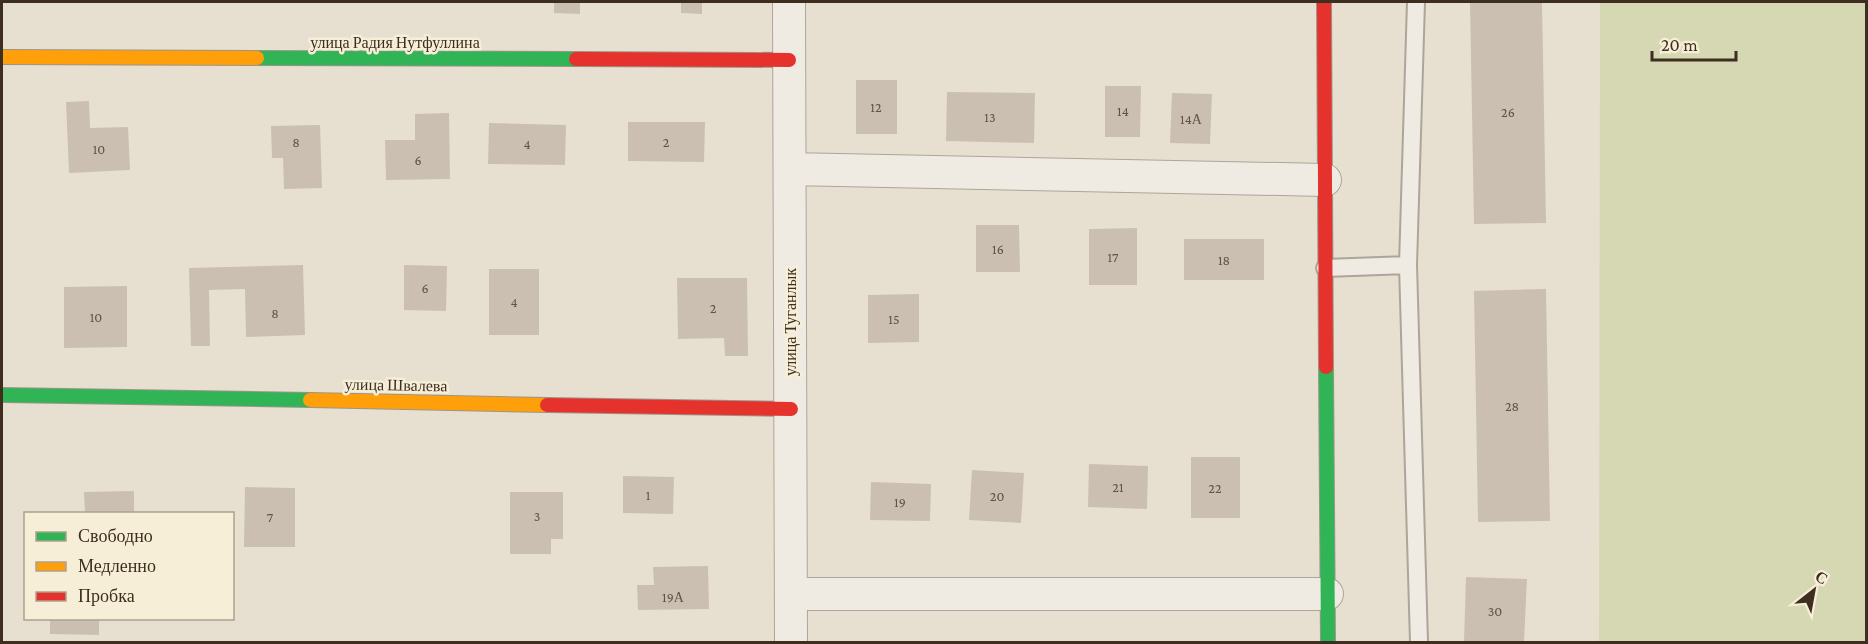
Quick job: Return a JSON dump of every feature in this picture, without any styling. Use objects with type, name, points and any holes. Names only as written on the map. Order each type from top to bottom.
[{"type":"street","name":"улица Туганлык","points":[[789,2],[791,642]]},
{"type":"street","points":[[1324,2],[1328,642]]},
{"type":"street","name":"улица Радия Нутфуллина","points":[[2,57],[789,60]]},
{"type":"street","points":[[790,169],[1325,180]]},
{"type":"street","name":"улица Швалева","points":[[2,395],[791,409]]},
{"type":"street","points":[[791,594],[1327,594]]},
{"type":"lane","points":[[1416,2],[1408,265],[1419,642]]},
{"type":"lane","points":[[1325,268],[1408,265]]},
{"type":"green space","points":[[1600,2],[1866,2],[1866,642],[1599,642]]},
{"type":"building","points":[[554,2],[580,2],[580,14],[554,13]]},
{"type":"building","points":[[681,2],[702,2],[702,14],[681,13]]},
{"type":"building","points":[[1470,2],[1542,2],[1546,223],[1474,224]]},
{"type":"building","points":[[856,80],[897,80],[897,134],[856,134]]},
{"type":"building","points":[[1105,86],[1141,86],[1140,137],[1105,137]]},
{"type":"building","points":[[947,92],[1035,93],[1034,143],[946,141]]},
{"type":"building","points":[[1172,93],[1212,94],[1210,144],[1170,143]]},
{"type":"building","points":[[89,101],[90,128],[128,127],[130,170],[69,173],[66,102]]},
{"type":"building","points":[[449,113],[450,179],[386,180],[385,140],[415,140],[415,114]]},
{"type":"building","points":[[628,122],[705,122],[704,162],[628,161]]},
{"type":"building","points":[[489,123],[566,125],[565,165],[488,164]]},
{"type":"building","points":[[320,125],[322,188],[284,189],[283,158],[272,158],[271,126]]},
{"type":"building","points":[[976,225],[1019,225],[1020,272],[976,272]]},
{"type":"building","points":[[1137,228],[1137,285],[1089,285],[1089,229]]},
{"type":"building","points":[[1184,239],[1264,239],[1264,280],[1184,280]]},
{"type":"building","points":[[303,265],[305,335],[246,337],[245,289],[209,290],[210,346],[191,346],[189,268]]},
{"type":"building","points":[[404,265],[447,266],[446,311],[404,310]]},
{"type":"building","points":[[489,269],[539,269],[539,335],[489,335]]},
{"type":"building","points":[[677,278],[747,278],[748,356],[725,356],[724,338],[678,339]]},
{"type":"building","points":[[127,286],[127,347],[64,348],[64,287]]},
{"type":"building","points":[[1546,289],[1550,521],[1478,522],[1474,291]]},
{"type":"building","points":[[919,294],[919,342],[868,343],[868,295]]},
{"type":"building","points":[[1191,457],[1240,457],[1240,518],[1191,518]]},
{"type":"building","points":[[1089,464],[1148,466],[1147,509],[1088,507]]},
{"type":"building","points":[[972,470],[1024,473],[1021,523],[969,520]]},
{"type":"building","points":[[623,476],[674,477],[673,514],[623,513]]},
{"type":"building","points":[[871,482],[931,484],[930,521],[870,520]]},
{"type":"building","points":[[245,487],[295,488],[295,547],[244,547]]},
{"type":"building","points":[[134,491],[134,512],[85,512],[84,492]]},
{"type":"building","points":[[510,492],[563,492],[563,539],[551,539],[551,554],[510,554]]},
{"type":"building","points":[[708,566],[709,609],[638,610],[637,585],[654,585],[653,567]]},
{"type":"building","points":[[1466,577],[1527,579],[1524,642],[1464,642]]},
{"type":"building","points":[[50,620],[99,620],[99,635],[50,634]]},
{"type":"traffic: fast","points":[[257,58],[576,59]]},
{"type":"traffic: fast","points":[[1326,367],[1328,642]]},
{"type":"traffic: fast","points":[[2,395],[310,400]]},
{"type":"traffic: slow","points":[[2,57],[257,58]]},
{"type":"traffic: slow","points":[[310,400],[547,405]]},
{"type":"traffic: jam","points":[[1324,2],[1326,367]]},
{"type":"traffic: jam","points":[[576,59],[789,60]]},
{"type":"traffic: jam","points":[[547,405],[791,409]]}]
